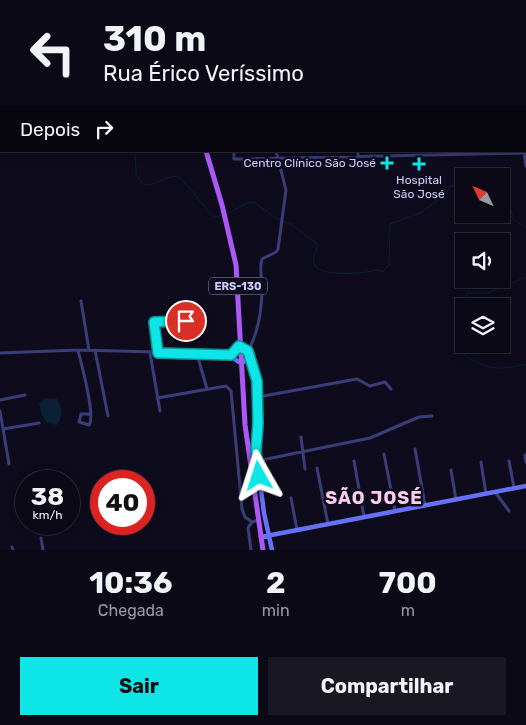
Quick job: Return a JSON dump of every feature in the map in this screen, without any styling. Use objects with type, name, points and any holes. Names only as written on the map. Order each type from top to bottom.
[{"type":"main road","name":"ERS-130","points":[[206,152],[228,228],[238,294],[239,346],[245,425],[255,521],[261,537],[263,550]]},
{"type":"street","points":[[234,152],[234,159],[358,157],[401,153],[525,153],[526,166]]},
{"type":"street","points":[[272,550],[257,461],[257,381],[248,357],[248,351],[254,336],[260,310],[262,287],[260,264],[262,259],[278,249],[286,190],[276,152]]},
{"type":"street","points":[[316,158],[317,152]]},
{"type":"street","points":[[358,152],[358,157]]},
{"type":"street","points":[[81,301],[89,350]]},
{"type":"street","points":[[158,353],[154,322],[202,321]]},
{"type":"street","points":[[233,354],[239,346],[248,351]]},
{"type":"street","points":[[78,350],[91,414],[91,424],[85,425],[79,422],[80,414],[91,414]]},
{"type":"street","points":[[0,353],[96,350],[233,354]]},
{"type":"street","points":[[96,350],[108,416]]},
{"type":"street","points":[[150,353],[160,411]]},
{"type":"street","points":[[197,354],[207,389]]},
{"type":"street","points":[[233,354],[234,358],[241,363],[248,357]]},
{"type":"street","points":[[258,397],[357,379],[370,386],[385,382],[391,389]]},
{"type":"street","points":[[158,398],[226,386],[231,391],[242,508],[248,528],[251,550]]},
{"type":"street","points":[[0,400],[25,395]]},
{"type":"street","points":[[0,411],[9,464]]},
{"type":"street","points":[[257,461],[370,438],[419,417],[432,416]]},
{"type":"street","points":[[3,430],[39,423]]},
{"type":"street","points":[[301,437],[305,468]]},
{"type":"street","points":[[0,445],[5,443]]},
{"type":"street","points":[[414,449],[425,506]]},
{"type":"street","points":[[384,454],[395,511]]},
{"type":"street","points":[[525,455],[526,462]]},
{"type":"street","points":[[354,461],[364,517]]},
{"type":"street","points":[[481,462],[486,494]]},
{"type":"street","points":[[509,462],[514,488]]},
{"type":"street","points":[[317,468],[328,524]]},
{"type":"street","points":[[451,470],[456,500]]},
{"type":"street","points":[[261,537],[526,486]]},
{"type":"street","points":[[496,492],[509,511]]},
{"type":"street","points":[[291,498],[297,530]]},
{"type":"street","points":[[245,516],[255,521],[248,528]]},
{"type":"street","points":[[41,538],[44,550]]},
{"type":"water","points":[[46,398],[57,399],[59,402],[61,416],[57,425],[47,423],[42,415],[39,402]]},
{"type":"waterway","points":[[135,152],[136,175],[144,185],[178,176],[214,217],[223,215]]},
{"type":"waterway","points":[[227,214],[247,203],[254,202],[277,219],[292,225],[317,244],[314,257],[314,264],[317,268],[333,273],[378,270],[382,272],[389,265],[390,224],[420,213],[441,198],[451,186],[455,185]]},
{"type":"waterway","points":[[510,206],[513,219],[526,228]]},
{"type":"waterway","points":[[466,298],[467,293],[488,293],[526,277]]},
{"type":"waterway","points":[[465,353],[465,355],[480,364],[494,368],[526,364]]},
{"type":"place","name":"Centro Clínico São José","points":[[387,163]]},
{"type":"place","name":"Hospital São José","points":[[419,164]]},
{"type":"district","name":"SÃO JOSÉ","points":[[374,498]]},
{"type":"route","points":[[186,321],[154,322],[158,353],[231,355],[239,346],[248,351],[248,357],[257,381],[258,423],[256,450],[259,476]]}]
